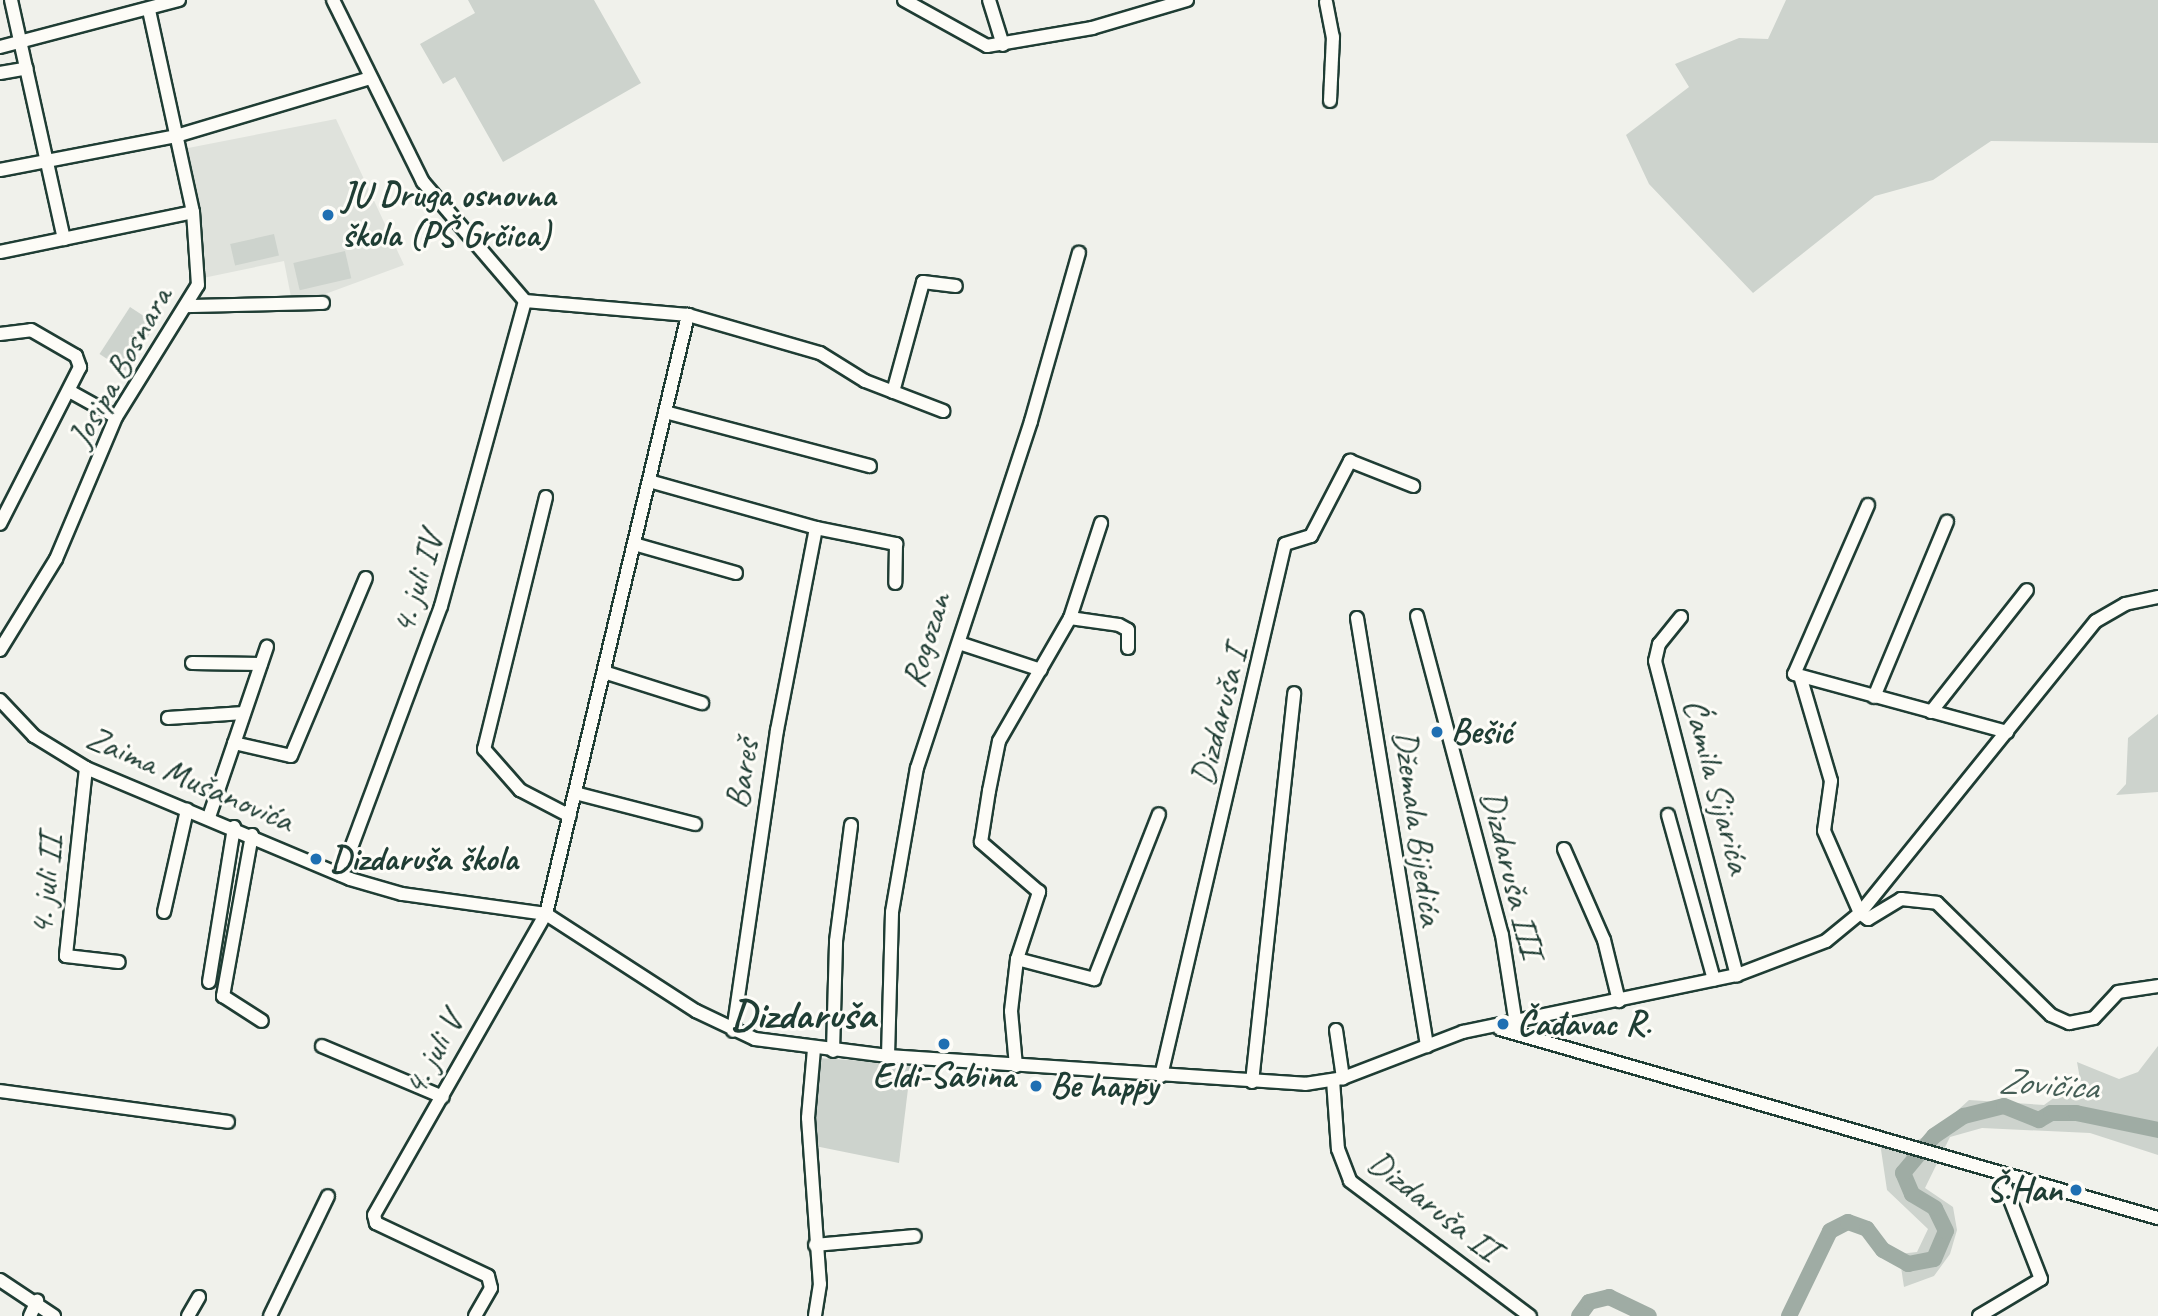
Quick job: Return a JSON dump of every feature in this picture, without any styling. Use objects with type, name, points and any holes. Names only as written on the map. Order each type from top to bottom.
[{"type":"street","points":[[11,0],[64,239]]},
{"type":"street","points":[[0,47],[149,11],[178,0]]},
{"type":"street","points":[[333,0],[423,182],[525,301],[688,315],[820,353],[893,392],[943,411]]},
{"type":"street","points":[[904,0],[965,39],[1003,45],[1187,0]]},
{"type":"street","points":[[989,0],[1003,45]]},
{"type":"street","points":[[1324,1],[1333,37],[1330,101]]},
{"type":"street","name":"Josipa Bosnara","points":[[0,650],[56,559],[116,417],[188,306],[200,271],[193,212],[149,11]]},
{"type":"street","points":[[0,73],[27,68]]},
{"type":"street","points":[[0,170],[176,136],[370,78]]},
{"type":"street","points":[[0,252],[193,212]]},
{"type":"street","name":"Rogozan","points":[[888,1056],[887,981],[900,849],[917,768],[959,643],[1079,253]]},
{"type":"street","points":[[893,392],[923,282],[956,286]]},
{"type":"street","name":"4. juli IV","points":[[341,875],[441,606],[525,301]]},
{"type":"street","points":[[188,306],[323,303]]},
{"type":"street","points":[[546,914],[688,315]]},
{"type":"street","points":[[0,334],[31,330],[76,356],[80,371],[0,524]]},
{"type":"street","points":[[71,392],[116,417]]},
{"type":"street","points":[[665,412],[870,466]]},
{"type":"street","name":"Dizdaruša I","points":[[1161,1076],[1284,544],[1311,536],[1350,461],[1413,486]]},
{"type":"street","points":[[649,481],[816,528],[896,544],[900,553],[895,583]]},
{"type":"street","points":[[546,497],[484,749],[520,790],[570,816]]},
{"type":"street","points":[[1868,505],[1793,669],[1801,679],[1831,781],[1824,831],[1860,913],[1868,919],[1901,899],[1937,903],[2051,1015],[2069,1023],[2094,1018],[2118,992],[2158,986]]},
{"type":"street","points":[[1874,698],[1947,522]]},
{"type":"street","points":[[1016,1066],[1012,1011],[1017,959],[1039,892],[981,842],[999,741],[1070,618],[1101,523]]},
{"type":"street","name":"Bareš","points":[[733,1031],[777,730],[816,528]]},
{"type":"street","points":[[634,544],[736,573]]},
{"type":"street","points":[[234,743],[291,756],[366,578]]},
{"type":"street","points":[[1931,712],[2027,590]]},
{"type":"street","points":[[1499,1029],[1737,975],[1798,957],[1860,913],[2096,621],[2125,604],[2158,597]]},
{"type":"street","name":"Dizdaruša III","points":[[1417,616],[1502,935],[1516,1024]]},
{"type":"street","name":"Ćamila Sijarića","points":[[1681,617],[1660,644],[1655,661],[1737,975]]},
{"type":"street","points":[[1070,618],[1119,625],[1128,630],[1128,648]]},
{"type":"street","name":"Džemala Bijedića","points":[[1357,618],[1427,1046]]},
{"type":"street","points":[[959,643],[1041,670]]},
{"type":"street","points":[[209,817],[267,647]]},
{"type":"street","points":[[192,663],[261,664]]},
{"type":"street","name":"Bareš","points":[[604,672],[702,703]]},
{"type":"street","points":[[1801,679],[2007,732]]},
{"type":"street","points":[[1252,1082],[1294,692]]},
{"type":"street","name":"Zaima Mušanovića","points":[[0,700],[34,737],[86,768],[234,827],[341,875],[395,893],[546,914],[733,1031],[814,1049],[1252,1082],[1338,1079],[1463,1032],[1499,1029]]},
{"type":"street","points":[[168,718],[244,713]]},
{"type":"street","name":"4. juli II","points":[[86,768],[66,956],[120,962]]},
{"type":"street","name":"Bareš","points":[[575,793],[695,824]]},
{"type":"street","points":[[164,912],[187,810]]},
{"type":"street","points":[[1017,959],[1094,979],[1158,814]]},
{"type":"street","name":"Ćamila Sijarića","points":[[1668,815],[1714,980]]},
{"type":"street","points":[[832,1051],[837,929],[850,825]]},
{"type":"street","points":[[209,982],[234,827]]},
{"type":"street","points":[[252,835],[223,996],[262,1021]]},
{"type":"street","points":[[1564,849],[1604,940],[1619,1001]]},
{"type":"street","name":"4. juli V","points":[[475,1316],[491,1288],[488,1276],[376,1223],[374,1215],[546,914]]},
{"type":"street","points":[[1499,1029],[1898,1141],[1931,1154],[2158,1218]]},
{"type":"street","name":"Dizdaruša II","points":[[1336,1030],[1338,1149],[1350,1181],[1530,1316]]},
{"type":"street","points":[[322,1046],[443,1097]]},
{"type":"street","points":[[814,1049],[808,1118],[815,1245],[820,1284],[815,1316]]},
{"type":"street","points":[[0,1091],[228,1122]]},
{"type":"street","points":[[1979,1316],[2041,1279],[2000,1174]]},
{"type":"street","points":[[271,1316],[328,1196]]},
{"type":"street","points":[[815,1245],[915,1236]]},
{"type":"street","points":[[0,1280],[37,1301],[54,1316]]},
{"type":"street","points":[[188,1316],[199,1297]]},
{"type":"street","points":[[30,1316],[37,1301]]},
{"type":"shaded area","points":[[468,0],[594,0],[641,83],[503,162],[455,77],[443,84],[420,44],[475,13]]},
{"type":"shaded area","points":[[1786,0],[2158,0],[2158,143],[1991,141],[1933,180],[1875,196],[1753,293],[1649,184],[1626,135],[1689,87],[1675,64],[1739,38],[1768,39]]},
{"type":"shaded area","points":[[336,119],[404,265],[309,300],[291,297],[284,261],[203,278],[205,257],[183,149]]},
{"type":"shaded area","points":[[274,234],[279,255],[235,266],[230,244]]},
{"type":"shaded area","points":[[345,251],[351,278],[300,290],[293,263]]},
{"type":"shaded area","points":[[130,307],[156,324],[125,371],[100,354]]},
{"type":"shaded area","points":[[2158,714],[2158,792],[2116,795],[2126,784],[2128,738]]},
{"type":"shaded area","points":[[2158,1046],[2158,1155],[2090,1133],[1982,1128],[1950,1137],[1925,1188],[1953,1207],[1957,1230],[1950,1254],[1934,1276],[1904,1287],[1899,1254],[1917,1252],[1928,1229],[1887,1190],[1880,1143],[1900,1150],[1936,1130],[1969,1100],[2044,1105],[2080,1079],[2077,1062],[2119,1079],[2138,1072]]},
{"type":"shaded area","points":[[818,1058],[911,1064],[899,1163],[815,1146]]},
{"type":"waterway","name":"Zovičica","points":[[1789,1316],[1830,1231],[1848,1222],[1867,1229],[1883,1250],[1908,1264],[1934,1259],[1946,1231],[1935,1208],[1912,1194],[1903,1173],[1934,1136],[1964,1116],[2004,1106],[2039,1120],[2051,1113],[2076,1113],[2158,1130]]},
{"type":"waterway","name":"Zovičica","points":[[1579,1316],[1589,1302],[1609,1297],[1649,1316]]},
{"type":"place","name":"JU Druga osnovna škola (PŠ Grčica)","points":[[328,215]]},
{"type":"place","name":"Bešić","points":[[1437,732]]},
{"type":"place","name":"Dizdaruša škola","points":[[316,859]]},
{"type":"place","name":"Čađavac R.","points":[[1503,1024]]},
{"type":"place","name":"Eldi-Sabina","points":[[944,1044]]},
{"type":"place","name":"Be happy","points":[[1036,1086]]},
{"type":"place","name":"Š.Han","points":[[2076,1190]]},
{"type":"district","name":"Dizdaruša","points":[[803,1015]]}]
